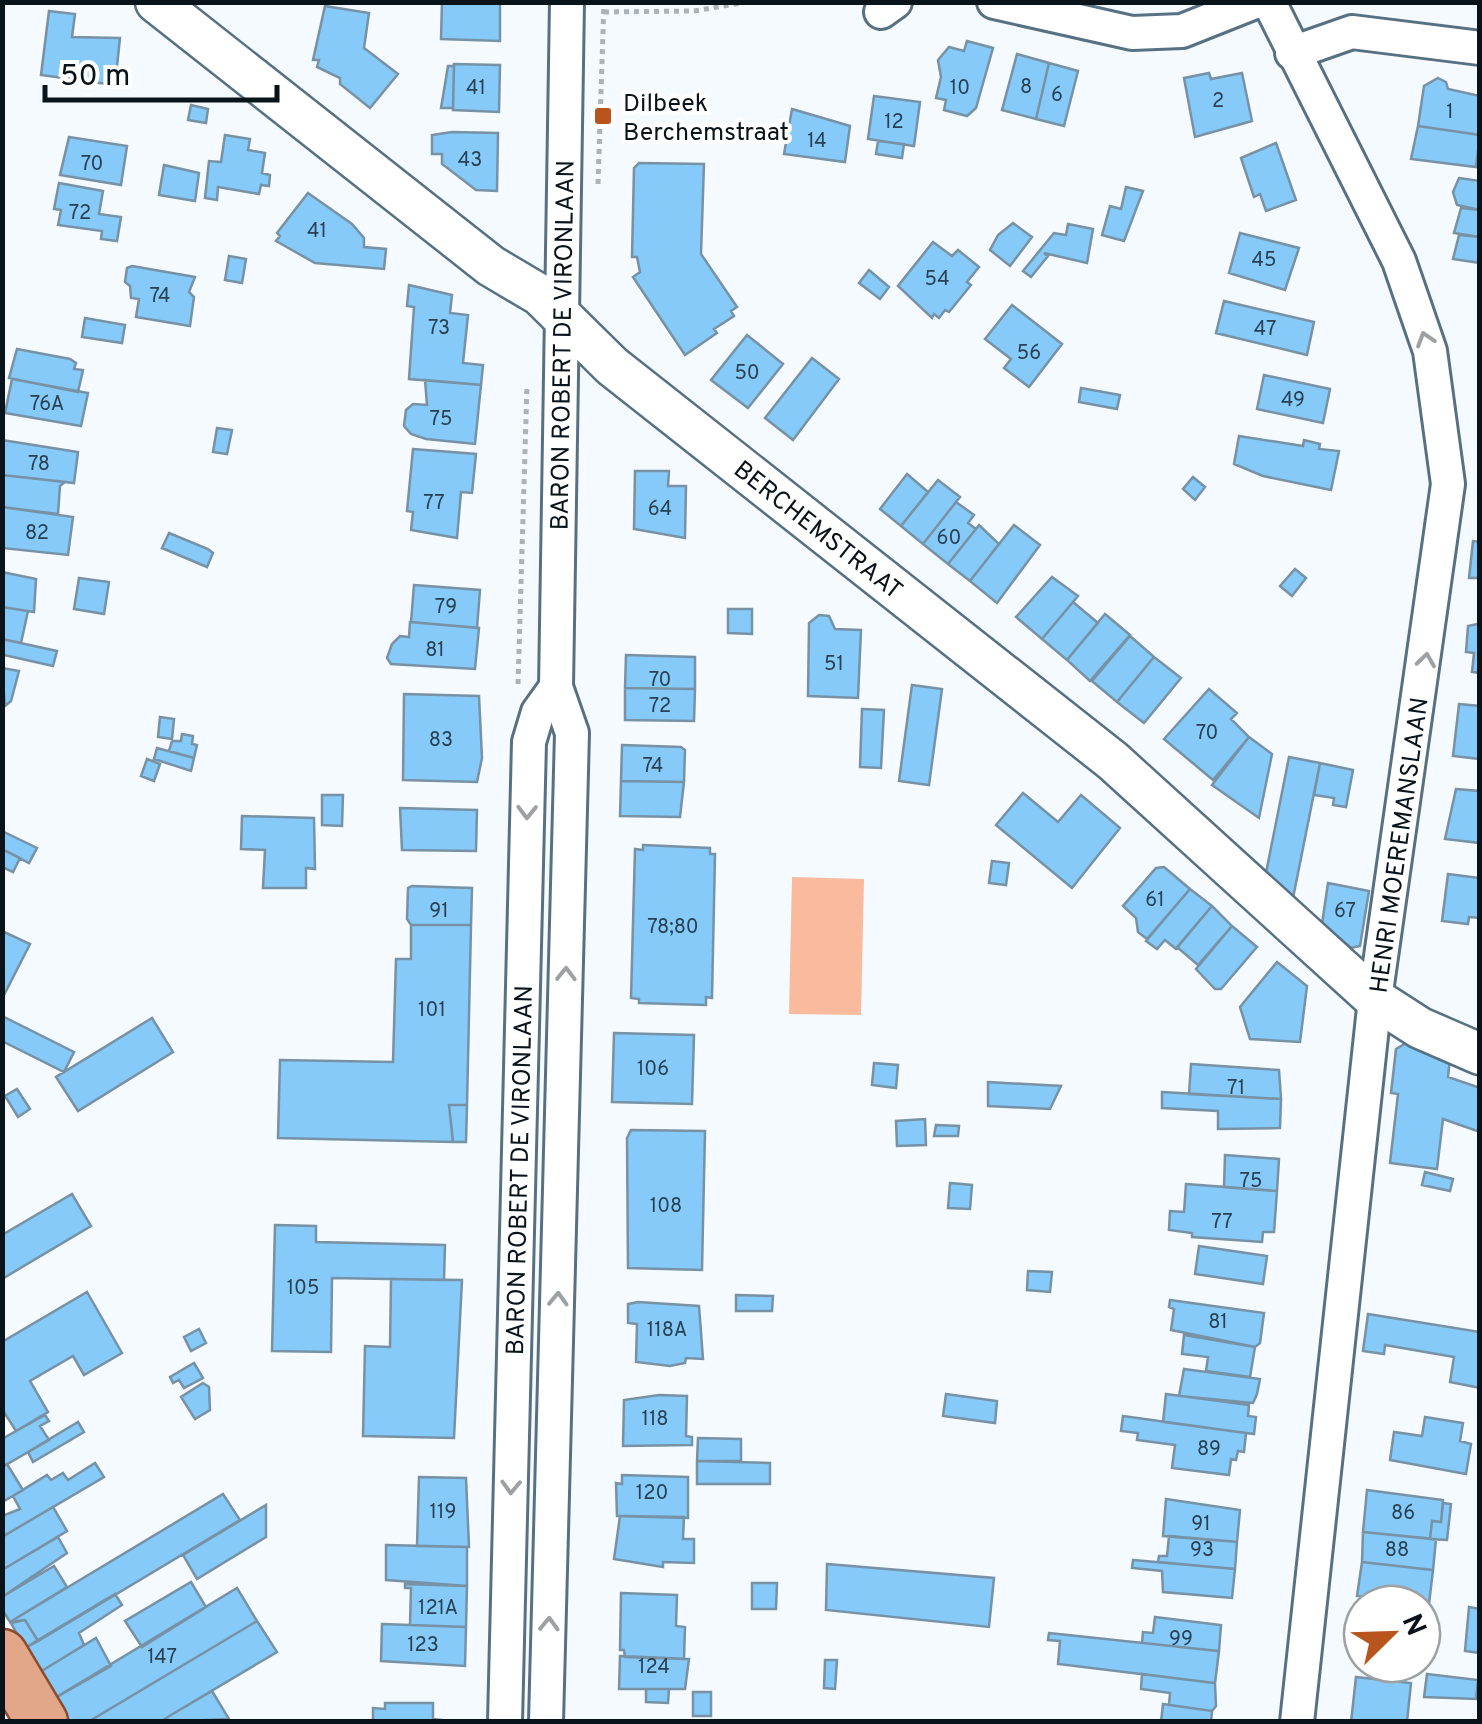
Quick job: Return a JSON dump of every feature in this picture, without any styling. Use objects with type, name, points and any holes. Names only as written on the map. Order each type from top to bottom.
[{"type":"main road","points":[[2,1655],[42,1722]]},
{"type":"street","name":"BERCHEMSTRAAT","points":[[156,2],[480,258],[540,295],[612,366],[1113,761],[1273,901],[1375,999],[1420,1028],[1480,1054]]},
{"type":"street","name":"BARON ROBERT DE VIRONLAAN","points":[[546,1722],[571,746],[567,710],[556,687],[566,2]]},
{"type":"street","points":[[994,2],[1132,33],[1182,31],[1254,2]]},
{"type":"street","name":"HENRI MOEREMANSLAAN","points":[[1269,2],[1400,260],[1430,351],[1448,484],[1375,999],[1297,1722]]},
{"type":"street","points":[[1292,53],[1352,32],[1480,48]]},
{"type":"street","name":"BARON ROBERT DE VIRONLAAN","points":[[506,1722],[529,742],[538,712],[556,687]]},
{"type":"street","points":[[529,742],[555,734],[571,746]]},
{"type":"street","points":[[512,1418],[554,1419]]},
{"type":"path","points":[[604,12],[694,11],[748,2]]},
{"type":"shaded area","points":[[792,877],[864,879],[861,1015],[789,1014]]},
{"type":"building","points":[[442,2],[500,2],[500,41],[441,39]]},
{"type":"building","points":[[325,6],[369,13],[364,48],[398,74],[370,108],[340,84],[340,78],[317,67],[319,60],[313,60]]},
{"type":"building","points":[[49,11],[75,14],[72,37],[120,38],[115,85],[41,75]]},
{"type":"building","points":[[967,41],[993,48],[976,108],[967,116],[944,110],[946,100],[936,98],[941,77],[938,60],[949,47],[964,51]]},
{"type":"building","points":[[1017,54],[1049,63],[1036,119],[1002,110]]},
{"type":"building","points":[[1049,63],[1078,71],[1064,126],[1036,119]]},
{"type":"building","points":[[454,64],[500,65],[499,112],[453,110]]},
{"type":"building","points":[[448,66],[454,66],[453,108],[441,108]]},
{"type":"building","points":[[1209,73],[1211,79],[1242,73],[1252,121],[1195,137],[1184,78]]},
{"type":"building","points":[[1438,78],[1446,82],[1448,89],[1480,96],[1480,135],[1418,126],[1424,86]]},
{"type":"building","points":[[874,96],[920,102],[914,146],[868,139]]},
{"type":"building","points":[[191,105],[208,109],[206,123],[188,120]]},
{"type":"building","points":[[792,109],[850,126],[845,162],[784,154]]},
{"type":"building","points":[[1418,126],[1480,135],[1476,167],[1411,159]]},
{"type":"building","points":[[498,133],[497,191],[476,190],[442,164],[442,154],[432,154],[432,135]]},
{"type":"building","points":[[225,135],[250,139],[248,150],[265,153],[262,173],[270,175],[269,186],[261,185],[259,194],[218,187],[217,200],[205,198],[209,161],[221,162]]},
{"type":"building","points":[[69,137],[127,146],[121,185],[60,175]]},
{"type":"building","points":[[878,141],[904,144],[902,158],[876,154]]},
{"type":"building","points":[[1276,143],[1296,200],[1266,211],[1260,194],[1254,197],[1241,158]]},
{"type":"building","points":[[639,163],[704,164],[701,254],[737,307],[731,311],[734,316],[714,329],[717,333],[685,355],[633,277],[640,272],[637,257],[632,257],[634,168]]},
{"type":"building","points":[[164,165],[199,173],[195,201],[159,195]]},
{"type":"building","points":[[1459,178],[1480,181],[1480,210],[1457,205],[1453,192]]},
{"type":"building","points":[[59,183],[103,191],[99,214],[121,217],[117,241],[101,239],[102,231],[58,225],[61,210],[54,209]]},
{"type":"building","points":[[1126,187],[1143,191],[1124,241],[1102,235],[1110,206],[1121,209]]},
{"type":"building","points":[[308,193],[352,224],[364,238],[364,247],[386,249],[384,269],[315,263],[276,241],[280,236],[277,233]]},
{"type":"building","points":[[1461,208],[1480,210],[1480,237],[1454,233]]},
{"type":"building","points":[[1013,223],[1032,237],[1010,266],[990,250],[998,235]]},
{"type":"building","points":[[1068,224],[1093,229],[1087,263],[1044,253],[1048,256],[1031,277],[1023,271],[1054,233],[1066,235]]},
{"type":"building","points":[[1240,233],[1299,248],[1285,290],[1229,273]]},
{"type":"building","points":[[1459,235],[1480,237],[1480,263],[1453,259]]},
{"type":"building","points":[[933,242],[952,256],[958,250],[979,267],[967,282],[971,285],[949,312],[945,310],[939,318],[934,314],[932,318],[898,286]]},
{"type":"building","points":[[229,256],[246,259],[242,283],[225,280]]},
{"type":"building","points":[[127,268],[195,277],[189,292],[194,297],[190,326],[136,317],[139,299],[131,298],[130,286],[125,282]]},
{"type":"building","points":[[869,270],[889,287],[880,299],[859,283]]},
{"type":"building","points":[[409,285],[452,295],[450,313],[468,315],[463,363],[483,365],[481,385],[409,379],[414,307],[407,306]]},
{"type":"building","points":[[1224,301],[1314,322],[1307,355],[1216,333]]},
{"type":"building","points":[[1012,305],[1062,344],[1029,387],[1004,368],[1011,359],[985,339]]},
{"type":"building","points":[[85,318],[125,325],[122,343],[82,337]]},
{"type":"building","points":[[747,335],[783,364],[748,408],[711,380]]},
{"type":"building","points":[[17,349],[76,363],[74,369],[83,370],[78,392],[9,378]]},
{"type":"building","points":[[812,358],[839,379],[793,440],[765,418]]},
{"type":"building","points":[[1264,375],[1330,389],[1323,423],[1257,409]]},
{"type":"building","points":[[12,379],[88,393],[81,426],[5,413]]},
{"type":"building","points":[[425,380],[481,385],[475,444],[426,439],[411,434],[404,426],[406,410],[413,404],[427,405]]},
{"type":"building","points":[[1081,388],[1120,395],[1117,409],[1079,402]]},
{"type":"building","points":[[217,428],[232,430],[227,454],[213,452]]},
{"type":"building","points":[[1239,436],[1303,446],[1304,440],[1320,444],[1319,449],[1339,451],[1331,490],[1263,476],[1234,464]]},
{"type":"building","points":[[2,440],[78,452],[74,483],[2,475]]},
{"type":"building","points":[[413,449],[476,454],[472,493],[461,492],[457,538],[411,530],[413,512],[407,511]]},
{"type":"building","points":[[635,471],[669,471],[668,486],[686,486],[685,538],[634,529]]},
{"type":"building","points":[[907,474],[928,492],[901,526],[880,509]]},
{"type":"building","points":[[2,475],[65,482],[60,486],[58,514],[2,507]]},
{"type":"building","points":[[1193,477],[1205,487],[1195,500],[1183,489]]},
{"type":"building","points":[[938,480],[960,497],[923,544],[901,526]]},
{"type":"building","points":[[956,502],[974,515],[968,523],[976,529],[948,564],[923,544]]},
{"type":"building","points":[[2,507],[73,517],[68,555],[2,548]]},
{"type":"building","points":[[979,525],[999,544],[970,581],[948,564]]},
{"type":"building","points":[[1014,525],[1040,545],[997,603],[970,581]]},
{"type":"building","points":[[169,533],[213,553],[207,567],[162,548]]},
{"type":"building","points":[[1473,541],[1480,542],[1480,585],[1478,578],[1469,578]]},
{"type":"building","points":[[1295,569],[1306,578],[1292,596],[1280,586]]},
{"type":"building","points":[[2,572],[36,579],[34,612],[2,607]]},
{"type":"building","points":[[1052,577],[1078,596],[1042,639],[1016,617]]},
{"type":"building","points":[[79,578],[109,582],[104,614],[74,609]]},
{"type":"building","points":[[414,585],[480,590],[477,628],[411,622]]},
{"type":"building","points":[[1073,602],[1098,623],[1067,660],[1042,639]]},
{"type":"building","points":[[2,607],[28,611],[21,643],[2,639]]},
{"type":"building","points":[[728,609],[752,609],[752,634],[728,633]]},
{"type":"building","points":[[1105,614],[1130,635],[1090,681],[1067,660]]},
{"type":"building","points":[[819,615],[829,616],[835,629],[861,630],[858,698],[808,696],[809,623]]},
{"type":"building","points":[[410,622],[479,628],[475,669],[391,664],[387,658],[392,644],[400,636],[409,637]]},
{"type":"building","points":[[1477,624],[1480,673],[1472,672],[1474,653],[1466,652],[1468,626]]},
{"type":"building","points":[[1130,636],[1154,657],[1117,702],[1092,681]]},
{"type":"building","points":[[2,639],[57,651],[53,666],[4,655]]},
{"type":"building","points":[[626,655],[695,657],[695,689],[625,688]]},
{"type":"building","points":[[1154,657],[1181,678],[1144,723],[1117,702]]},
{"type":"building","points":[[2,668],[19,671],[11,701],[5,706]]},
{"type":"building","points":[[912,685],[942,689],[929,785],[899,781]]},
{"type":"building","points":[[625,688],[695,689],[694,721],[625,720]]},
{"type":"building","points":[[1209,689],[1237,713],[1231,719],[1249,737],[1213,780],[1164,739]]},
{"type":"building","points":[[404,694],[479,696],[482,758],[477,782],[403,780]]},
{"type":"building","points":[[1459,704],[1480,706],[1480,759],[1453,756]]},
{"type":"building","points":[[862,709],[884,710],[881,768],[860,767]]},
{"type":"building","points":[[160,717],[174,719],[172,739],[158,737]]},
{"type":"building","points":[[182,734],[193,736],[192,744],[197,745],[194,758],[169,751],[172,741],[181,741]]},
{"type":"building","points":[[1249,737],[1272,754],[1259,818],[1212,785]]},
{"type":"building","points":[[622,745],[681,747],[685,750],[684,782],[621,781]]},
{"type":"building","points":[[157,748],[194,758],[191,771],[154,759]]},
{"type":"building","points":[[1289,757],[1320,763],[1293,898],[1266,873]]},
{"type":"building","points":[[147,759],[160,764],[154,781],[141,776]]},
{"type":"building","points":[[1320,763],[1353,770],[1346,807],[1333,805],[1334,798],[1314,795]]},
{"type":"building","points":[[621,781],[684,782],[680,817],[620,816]]},
{"type":"building","points":[[1456,789],[1480,791],[1480,843],[1445,839]]},
{"type":"building","points":[[1023,793],[1058,822],[1081,795],[1120,828],[1072,888],[996,825]]},
{"type":"building","points":[[322,795],[343,795],[342,826],[322,825]]},
{"type":"building","points":[[400,808],[477,810],[476,851],[402,850]]},
{"type":"building","points":[[242,816],[314,818],[315,869],[306,868],[306,888],[263,888],[265,850],[241,849]]},
{"type":"building","points":[[2,831],[37,848],[29,863],[2,849]]},
{"type":"building","points":[[643,845],[710,848],[710,854],[715,854],[712,998],[706,997],[706,1005],[639,1003],[639,999],[631,998],[635,849],[643,850]]},
{"type":"building","points":[[2,849],[20,858],[13,872],[2,867]]},
{"type":"building","points":[[992,861],[1009,863],[1006,885],[989,883]]},
{"type":"building","points":[[1164,867],[1190,889],[1147,939],[1138,932],[1136,918],[1123,906],[1156,868]]},
{"type":"building","points":[[1448,874],[1480,878],[1480,918],[1469,917],[1468,924],[1442,921]]},
{"type":"building","points":[[1328,883],[1369,891],[1360,946],[1351,948],[1322,924]]},
{"type":"building","points":[[408,888],[472,888],[471,925],[411,925],[407,919]]},
{"type":"building","points":[[1190,889],[1212,906],[1176,949],[1165,940],[1157,949],[1146,941]]},
{"type":"building","points":[[1212,906],[1232,926],[1198,965],[1177,947]]},
{"type":"building","points":[[411,925],[471,925],[467,1105],[449,1105],[453,1142],[278,1138],[280,1060],[393,1062],[396,959],[411,959]]},
{"type":"building","points":[[1232,926],[1257,947],[1221,989],[1215,989],[1196,969]]},
{"type":"building","points":[[2,931],[30,944],[2,999]]},
{"type":"building","points":[[1277,962],[1307,986],[1300,1042],[1250,1039],[1240,1007]]},
{"type":"building","points":[[2,1016],[74,1052],[64,1072],[2,1041]]},
{"type":"building","points":[[152,1018],[173,1052],[78,1111],[56,1077]]},
{"type":"building","points":[[614,1033],[694,1035],[692,1104],[612,1102]]},
{"type":"building","points":[[1406,1043],[1450,1058],[1448,1077],[1480,1088],[1480,1132],[1443,1119],[1437,1169],[1390,1163],[1398,1094],[1391,1093],[1396,1049]]},
{"type":"building","points":[[874,1063],[898,1065],[896,1088],[872,1085]]},
{"type":"building","points":[[1191,1064],[1279,1070],[1281,1099],[1189,1094]]},
{"type":"building","points":[[988,1082],[1061,1086],[1050,1109],[988,1106]]},
{"type":"building","points":[[17,1089],[30,1109],[18,1117],[5,1096]]},
{"type":"building","points":[[1162,1092],[1281,1099],[1280,1128],[1218,1129],[1218,1111],[1162,1108]]},
{"type":"building","points":[[449,1105],[467,1105],[466,1142],[453,1142]]},
{"type":"building","points":[[925,1119],[926,1145],[897,1146],[896,1121]]},
{"type":"building","points":[[936,1125],[959,1126],[958,1136],[934,1136]]},
{"type":"building","points":[[631,1130],[705,1131],[702,1270],[628,1268],[627,1138]]},
{"type":"building","points":[[1225,1155],[1279,1159],[1277,1191],[1224,1187]]},
{"type":"building","points":[[1425,1172],[1453,1179],[1450,1191],[1422,1185]]},
{"type":"building","points":[[950,1183],[972,1185],[970,1209],[948,1208]]},
{"type":"building","points":[[1186,1184],[1277,1191],[1274,1232],[1263,1232],[1262,1242],[1192,1237],[1192,1233],[1169,1230],[1170,1211],[1184,1212]]},
{"type":"building","points":[[72,1194],[91,1226],[2,1279],[2,1235]]},
{"type":"building","points":[[275,1225],[316,1226],[316,1242],[445,1245],[444,1280],[332,1278],[331,1352],[272,1351]]},
{"type":"building","points":[[1199,1246],[1267,1256],[1263,1284],[1195,1274]]},
{"type":"building","points":[[1028,1271],[1052,1272],[1050,1292],[1027,1290]]},
{"type":"building","points":[[391,1279],[462,1280],[454,1438],[363,1436],[365,1346],[390,1347]]},
{"type":"building","points":[[87,1292],[122,1353],[84,1375],[73,1356],[30,1381],[48,1412],[16,1431],[2,1409],[2,1342]]},
{"type":"building","points":[[736,1295],[773,1296],[772,1311],[736,1311]]},
{"type":"building","points":[[1170,1300],[1264,1313],[1260,1343],[1255,1347],[1171,1330],[1174,1309],[1169,1307]]},
{"type":"building","points":[[628,1304],[699,1306],[703,1359],[686,1358],[685,1363],[670,1366],[636,1362],[637,1324],[628,1323]]},
{"type":"building","points":[[1368,1314],[1480,1332],[1480,1388],[1450,1382],[1454,1357],[1385,1345],[1384,1354],[1363,1351]]},
{"type":"building","points":[[199,1329],[206,1343],[191,1351],[184,1337]]},
{"type":"building","points":[[1184,1335],[1255,1347],[1250,1377],[1206,1371],[1208,1357],[1182,1354]]},
{"type":"building","points":[[194,1363],[203,1378],[184,1388],[179,1380],[173,1383],[170,1377]]},
{"type":"building","points":[[1184,1369],[1260,1379],[1257,1394],[1253,1403],[1179,1396]]},
{"type":"building","points":[[203,1383],[209,1387],[210,1410],[195,1419],[181,1397]]},
{"type":"building","points":[[946,1394],[997,1401],[995,1423],[943,1416]]},
{"type":"building","points":[[1166,1394],[1249,1405],[1248,1416],[1256,1417],[1254,1434],[1163,1422]]},
{"type":"building","points":[[687,1396],[686,1436],[692,1437],[692,1445],[623,1446],[624,1400]]},
{"type":"building","points":[[45,1415],[49,1421],[40,1426],[49,1440],[2,1467],[2,1439]]},
{"type":"building","points":[[1123,1416],[1246,1433],[1244,1452],[1238,1451],[1236,1460],[1231,1459],[1229,1475],[1172,1468],[1175,1445],[1137,1440],[1138,1433],[1121,1431]]},
{"type":"building","points":[[1425,1417],[1463,1423],[1460,1441],[1471,1444],[1466,1474],[1390,1460],[1394,1432],[1422,1436]]},
{"type":"building","points":[[78,1422],[84,1432],[33,1462],[28,1452]]},
{"type":"building","points":[[698,1438],[741,1439],[741,1461],[697,1461]]},
{"type":"building","points":[[697,1461],[770,1463],[770,1484],[697,1484]]},
{"type":"building","points":[[95,1463],[104,1477],[2,1537],[2,1516],[20,1509],[13,1496],[47,1475],[51,1480],[63,1473],[68,1480]]},
{"type":"building","points":[[7,1464],[23,1490],[2,1502],[2,1467]]},
{"type":"building","points":[[622,1475],[688,1477],[688,1518],[617,1516],[616,1483],[622,1484]]},
{"type":"building","points":[[419,1477],[466,1478],[469,1547],[417,1546]]},
{"type":"building","points":[[1367,1490],[1443,1500],[1441,1522],[1432,1521],[1430,1539],[1363,1532]]},
{"type":"building","points":[[223,1494],[240,1520],[38,1641],[25,1620],[10,1622]]},
{"type":"building","points":[[1166,1499],[1240,1510],[1237,1542],[1163,1536]]},
{"type":"building","points":[[1443,1503],[1451,1504],[1447,1540],[1430,1539],[1432,1521],[1441,1522]]},
{"type":"building","points":[[266,1505],[266,1537],[197,1579],[183,1555]]},
{"type":"building","points":[[53,1507],[67,1531],[2,1570],[2,1537]]},
{"type":"building","points":[[620,1516],[684,1517],[683,1539],[694,1539],[694,1563],[663,1562],[663,1567],[614,1559]]},
{"type":"building","points":[[1363,1532],[1436,1539],[1433,1570],[1362,1562]]},
{"type":"building","points":[[1169,1536],[1237,1542],[1235,1569],[1158,1562],[1159,1556],[1167,1556]]},
{"type":"building","points":[[58,1537],[67,1553],[2,1597],[2,1570]]},
{"type":"building","points":[[386,1545],[467,1547],[467,1586],[386,1580]]},
{"type":"building","points":[[1133,1560],[1235,1569],[1232,1598],[1163,1592],[1162,1571],[1132,1568]]},
{"type":"building","points":[[1362,1562],[1433,1570],[1431,1584],[1359,1584]]},
{"type":"building","points":[[827,1564],[994,1578],[989,1627],[826,1610]]},
{"type":"building","points":[[54,1566],[67,1587],[10,1622],[2,1609],[2,1597]]},
{"type":"building","points":[[191,1582],[206,1607],[142,1647],[125,1621]]},
{"type":"building","points":[[752,1583],[777,1583],[776,1609],[752,1609]]},
{"type":"building","points":[[405,1584],[467,1586],[466,1627],[410,1625],[411,1588],[405,1588]]},
{"type":"building","points":[[237,1588],[257,1621],[88,1722],[69,1722],[55,1698]]},
{"type":"building","points":[[621,1593],[677,1595],[676,1626],[685,1627],[684,1659],[625,1657],[624,1650],[620,1650]]},
{"type":"building","points":[[115,1594],[122,1605],[79,1633],[84,1645],[40,1672],[25,1648]]},
{"type":"building","points":[[1469,1607],[1480,1609],[1480,1653],[1465,1651]]},
{"type":"building","points":[[1155,1617],[1221,1625],[1219,1651],[1142,1643],[1143,1632],[1153,1633]]},
{"type":"building","points":[[25,1620],[38,1641],[25,1648],[11,1623]]},
{"type":"building","points":[[257,1621],[277,1652],[160,1722],[88,1722]]},
{"type":"building","points":[[382,1624],[466,1627],[465,1666],[381,1661]]},
{"type":"building","points":[[1049,1633],[1219,1651],[1215,1683],[1058,1664],[1060,1641],[1048,1640]]},
{"type":"building","points":[[96,1638],[111,1666],[55,1698],[40,1672]]},
{"type":"building","points":[[620,1656],[689,1659],[685,1689],[619,1689]]},
{"type":"building","points":[[825,1660],[837,1660],[835,1689],[824,1688]]},
{"type":"building","points":[[1142,1674],[1215,1683],[1216,1706],[1212,1711],[1169,1705],[1170,1693],[1141,1689]]},
{"type":"building","points":[[1442,1676],[1478,1680],[1476,1699],[1424,1697],[1426,1684],[1442,1684]]},
{"type":"building","points":[[1355,1684],[1411,1684],[1407,1722],[1351,1722]]},
{"type":"building","points":[[646,1689],[669,1689],[668,1703],[646,1702]]},
{"type":"building","points":[[212,1691],[229,1719],[160,1722],[171,1715]]},
{"type":"building","points":[[693,1692],[711,1692],[711,1716],[693,1716]]},
{"type":"building","points":[[385,1703],[433,1703],[433,1719],[459,1722],[373,1722],[373,1708],[385,1709]]},
{"type":"building","points":[[1163,1704],[1212,1711],[1211,1722],[1161,1722]]},
{"type":"place","name":"Dilbeek Berchemstraat","points":[[603,116]]}]
